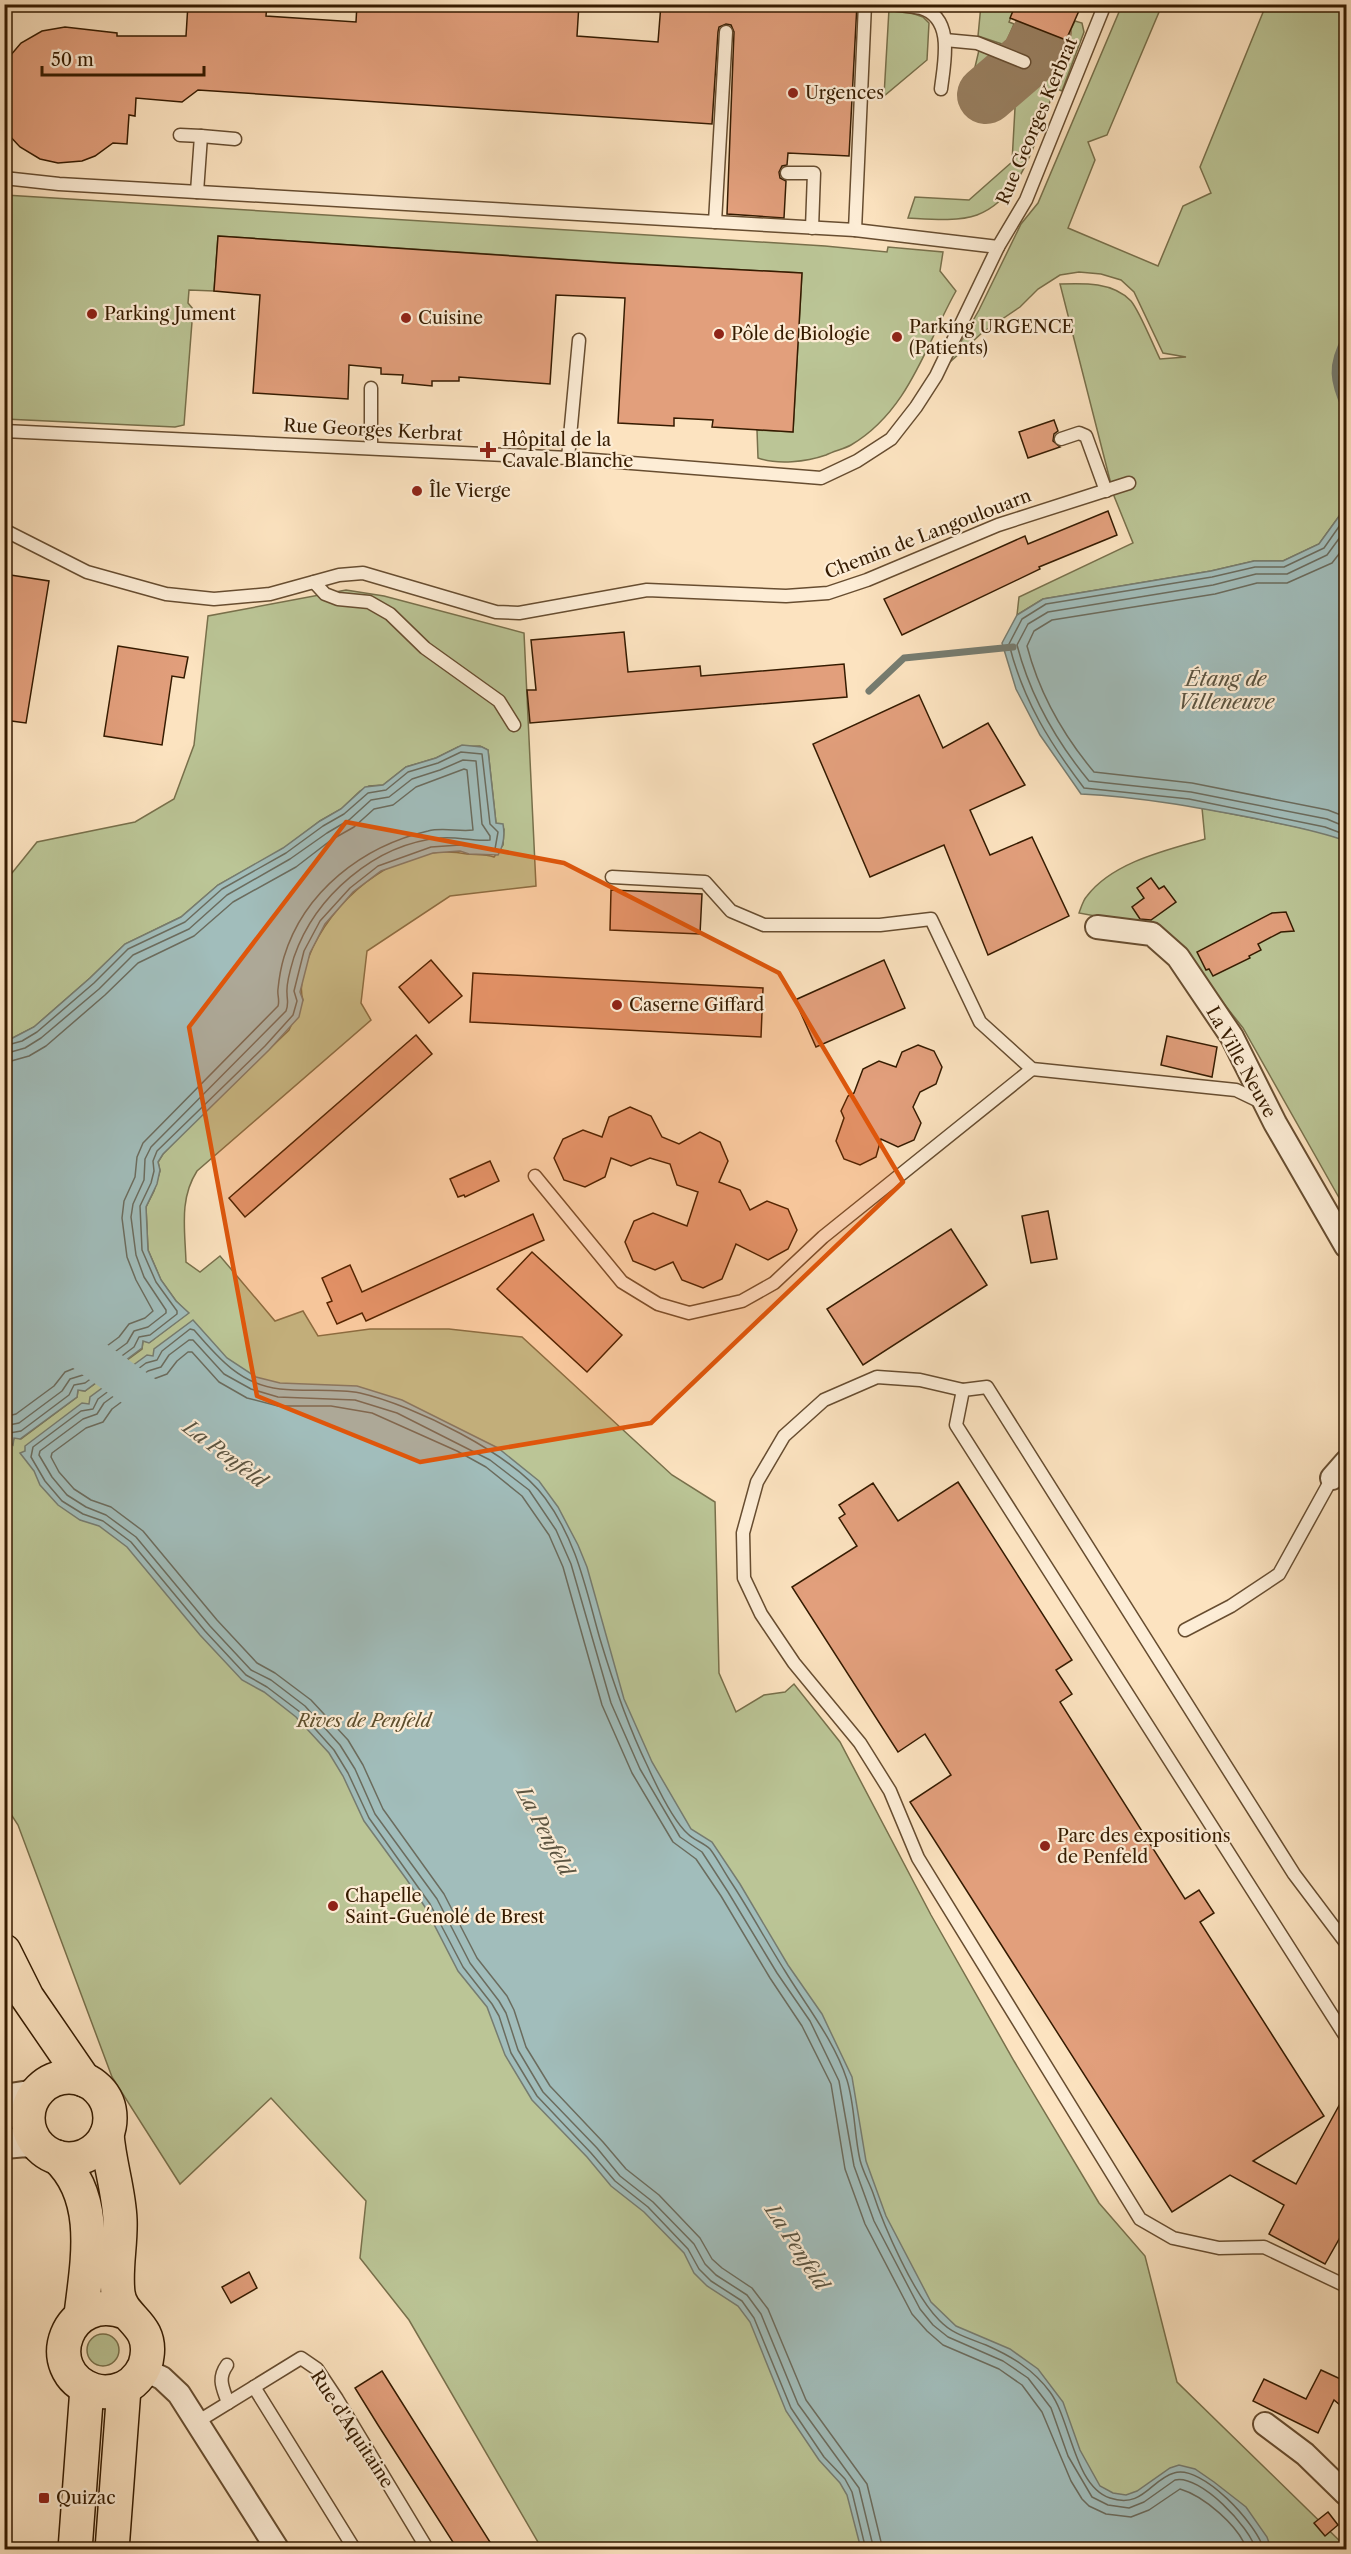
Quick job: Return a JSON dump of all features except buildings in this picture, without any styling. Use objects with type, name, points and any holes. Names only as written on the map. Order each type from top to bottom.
[{"type":"main road","points":[[4,1951],[27,1997],[84,2080]]},
{"type":"main road","points":[[27,1997],[42,2050],[28,2094],[28,2115],[33,2137],[67,2166],[85,2207],[88,2230],[87,2282],[81,2315]]},
{"type":"main road","points":[[28,2094],[62,2078],[84,2080],[96,2087],[104,2096],[109,2109],[110,2122],[107,2134],[120,2219],[117,2293],[121,2305],[144,2331],[147,2344],[147,2357],[134,2378],[112,2550]]},
{"type":"main road","points":[[49,2152],[81,2157],[92,2152],[107,2134]]},
{"type":"main road","points":[[127,2313],[104,2307],[81,2315],[71,2325],[64,2338],[63,2353],[67,2367],[75,2379],[87,2388],[99,2392],[134,2378]]},
{"type":"main road","points":[[75,2550],[87,2388]]},
{"type":"street","name":"La Ville Neuve","points":[[1097,927],[1152,934],[1178,957],[1232,1037],[1265,1104],[1347,1246]]},
{"type":"street","points":[[4,2144],[27,2142],[49,2152]]},
{"type":"street","points":[[134,2378],[172,2386],[278,2550]]},
{"type":"street","points":[[1265,2424],[1305,2454],[1347,2494]]},
{"type":"lane","points":[[855,230],[865,4]]},
{"type":"lane","points":[[892,4],[923,8],[942,24],[945,40],[941,89]]},
{"type":"lane","name":"Rue Georges Kerbrat","points":[[4,431],[568,458],[821,478],[857,461],[891,439],[936,376],[998,247],[1026,201],[1106,4]]},
{"type":"lane","points":[[715,222],[726,32]]},
{"type":"lane","points":[[945,40],[977,43],[1024,62]]},
{"type":"lane","points":[[180,135],[235,139]]},
{"type":"lane","points":[[197,192],[201,136]]},
{"type":"lane","points":[[787,173],[814,173],[812,228]]},
{"type":"lane","points":[[4,178],[59,184],[855,230],[998,247]]},
{"type":"lane","points":[[568,458],[579,340]]},
{"type":"lane","points":[[371,388],[371,448]]},
{"type":"lane","points":[[1061,439],[1079,433],[1086,436],[1106,491]]},
{"type":"lane","name":"Chemin de Langoulouarn","points":[[4,530],[87,572],[166,594],[214,599],[270,594],[339,575],[363,573],[496,612],[519,613],[647,590],[786,596],[828,593],[867,580],[998,525],[1129,483]]},
{"type":"lane","points":[[314,582],[325,594],[338,599],[369,602],[390,614],[425,648],[499,701],[514,725]]},
{"type":"lane","points":[[612,877],[705,882],[731,911],[764,925],[880,926],[931,919],[980,1022],[1032,1069],[1236,1090],[1265,1104]]},
{"type":"lane","points":[[536,1176],[622,1282],[658,1304],[689,1313],[742,1300],[774,1283],[823,1237],[1032,1069]]},
{"type":"lane","points":[[1347,1943],[1294,1874],[987,1387],[963,1390],[920,1380],[877,1377],[824,1400],[784,1436],[757,1482],[743,1533],[744,1578],[761,1614],[794,1663],[860,1743],[890,1791],[918,1858],[1140,2219],[1173,2238],[1219,2248],[1264,2247],[1347,2286]]},
{"type":"lane","points":[[963,1390],[956,1425],[1347,2037]]},
{"type":"lane","points":[[1185,1630],[1231,1606],[1279,1574],[1339,1470]]},
{"type":"lane","name":"Rue d'Aquitaine","points":[[197,2422],[301,2358],[317,2369],[428,2550]]},
{"type":"lane","points":[[227,2365],[221,2373],[220,2380],[228,2403]]},
{"type":"lane","points":[[254,2387],[355,2550]]},
{"type":"highlighted area","points":[[346,822],[564,863],[779,973],[903,1182],[651,1423],[420,1462],[257,1396],[189,1027]]},
{"type":"green space","points":[[981,5],[1016,5],[1009,22],[1014,24],[1005,45],[978,36]]},
{"type":"green space","points":[[1122,5],[1162,5],[1107,135],[1088,142],[1095,160],[1068,228],[1158,266],[1183,206],[1211,193],[1200,167],[1266,5],[1346,5],[1346,418],[1342,445],[1340,515],[1319,544],[1283,561],[1254,561],[1211,571],[1043,599],[1017,615],[1019,597],[1133,543],[1114,496],[1060,284],[1098,285],[1116,290],[1131,301],[1160,359],[1186,357],[1163,353],[1134,292],[1121,280],[1101,274],[1079,272],[1060,275],[1038,289],[1020,307],[983,332],[949,363],[979,310],[1021,224],[1038,203]]},
{"type":"green space","points":[[897,8],[923,17],[929,23],[927,60],[884,96],[889,9]]},
{"type":"green space","points":[[1075,21],[1082,23],[1084,32],[1062,91],[1055,88],[1028,161],[1007,194],[993,206],[977,215],[961,219],[908,218],[915,197],[969,200],[1012,162],[1015,108],[1011,103],[1054,64]]},
{"type":"green space","points":[[979,50],[1000,60],[984,73],[982,69],[975,67]]},
{"type":"green space","points":[[5,195],[825,246],[887,252],[888,247],[943,252],[940,271],[956,291],[902,395],[871,431],[851,445],[826,455],[801,461],[783,462],[758,458],[757,430],[793,432],[802,273],[218,236],[214,291],[189,290],[188,303],[193,309],[184,425],[175,427],[5,419]]},
{"type":"green space","name":"Rives de Penfeld","points":[[346,590],[384,596],[524,633],[536,886],[450,896],[367,951],[361,1003],[371,1020],[197,1171],[191,1182],[185,1204],[186,1262],[200,1272],[220,1256],[275,1321],[303,1311],[318,1336],[370,1329],[449,1329],[522,1337],[672,1475],[715,1502],[719,1673],[736,1712],[764,1695],[785,1692],[794,1684],[840,1742],[931,1915],[1014,2061],[1099,2203],[1145,2256],[1177,2382],[1346,2549],[542,2549],[409,2320],[360,2258],[366,2201],[271,2098],[180,2184],[112,2077],[18,1825],[5,1805],[4,1438],[11,1444],[15,1437],[21,1439],[77,1397],[78,1390],[85,1391],[142,1349],[143,1341],[150,1342],[188,1313],[161,1280],[148,1250],[146,1207],[160,1171],[158,1162],[184,1132],[289,1030],[303,1000],[302,980],[310,953],[339,907],[376,875],[397,863],[443,852],[494,857],[503,845],[504,829],[496,823],[488,750],[480,746],[458,747],[436,758],[406,767],[383,785],[369,786],[360,791],[341,809],[320,821],[283,849],[218,885],[181,917],[125,944],[34,1027],[5,1042],[5,873],[12,873],[37,842],[135,822],[174,799],[194,745],[208,616]]},
{"type":"green space","points":[[1202,808],[1324,832],[1346,841],[1346,1210],[1243,1028],[1172,938],[1154,927],[1079,913],[1086,898],[1111,874],[1141,859],[1205,839]]},
{"type":"green space","points":[[103,2334],[114,2339],[119,2350],[114,2361],[103,2366],[92,2361],[87,2350],[92,2339]]},
{"type":"water","name":"Étang de Villeneuve","points":[[1346,418],[1346,841],[1300,828],[1210,810],[1146,800],[1081,794],[1040,735],[1016,689],[1002,643],[1017,615],[1043,599],[1211,571],[1254,561],[1283,561],[1319,544],[1340,515],[1342,445]]},
{"type":"water","points":[[462,745],[482,747],[488,750],[496,823],[503,824],[504,828],[503,844],[498,855],[469,854],[460,851],[433,853],[381,871],[353,892],[325,924],[310,953],[300,992],[303,1000],[299,1017],[269,1050],[163,1154],[158,1162],[160,1170],[157,1184],[146,1207],[148,1250],[161,1280],[176,1301],[189,1313],[149,1343],[143,1341],[142,1348],[85,1391],[78,1390],[77,1397],[20,1439],[14,1438],[13,1445],[4,1438],[5,1042],[34,1027],[125,944],[181,917],[218,885],[283,848],[341,809],[365,787],[383,785],[406,767],[436,758]]},
{"type":"water","name":"Rives de Penfeld","points":[[193,1320],[227,1358],[256,1377],[280,1383],[357,1386],[402,1400],[498,1448],[539,1481],[558,1507],[587,1567],[624,1699],[652,1762],[691,1829],[712,1842],[788,1965],[822,2014],[852,2077],[866,2161],[886,2216],[931,2302],[956,2326],[1010,2349],[1038,2369],[1063,2402],[1080,2450],[1100,2486],[1113,2493],[1126,2495],[1137,2491],[1170,2468],[1179,2465],[1195,2469],[1246,2507],[1267,2537],[1271,2549],[861,2549],[847,2495],[840,2483],[819,2460],[786,2411],[750,2322],[738,2306],[707,2286],[694,2273],[684,2253],[644,2212],[611,2186],[587,2157],[532,2100],[505,2055],[487,2007],[458,1971],[425,1907],[364,1821],[343,1776],[329,1753],[296,1717],[264,1692],[242,1680],[200,1635],[127,1547],[99,1526],[80,1520],[58,1505],[40,1485],[34,1471],[20,1453],[25,1451],[25,1446],[82,1403],[89,1404],[90,1397],[147,1355],[153,1356],[154,1349]]},
{"type":"waterway","points":[[1346,337],[1337,356],[1335,373],[1338,391],[1346,410]]},
{"type":"waterway","points":[[869,691],[904,658],[1013,647]]},
{"type":"waterway","name":"La Penfeld","points":[[70,1338],[73,1344],[161,1407]]},
{"type":"taxiway","points":[[986,95],[1029,58],[1043,31]]},
{"type":"place","name":"Urgences","points":[[793,93]]},
{"type":"place","name":"Parking Jument","points":[[92,314]]},
{"type":"place","name":"Cuisine","points":[[406,318]]},
{"type":"place","name":"Pôle de Biologie","points":[[719,334]]},
{"type":"place","name":"Parking URGENCE (Patients)","points":[[897,337]]},
{"type":"place","name":"Hôpital de la Cavale Blanche","points":[[488,450]]},
{"type":"place","name":"Île Vierge","points":[[417,491]]},
{"type":"place","name":"Caserne Giffard","points":[[617,1005]]},
{"type":"place","name":"Parc des expositions de Penfeld","points":[[1045,1846]]},
{"type":"place","name":"Chapelle Saint-Guénolé de Brest","points":[[333,1906]]},
{"type":"place","name":"Quizac","points":[[44,2498]]}]
